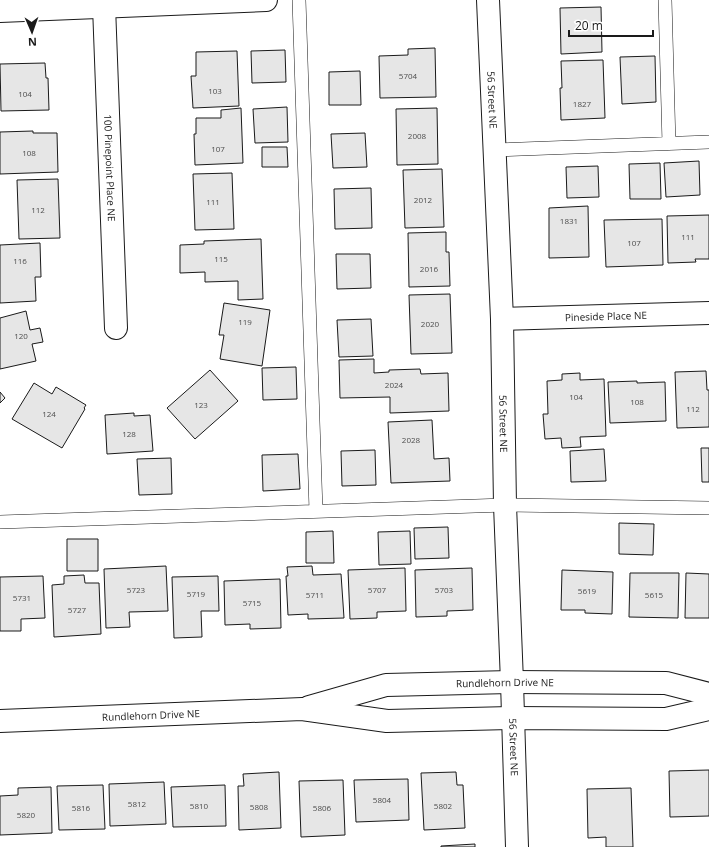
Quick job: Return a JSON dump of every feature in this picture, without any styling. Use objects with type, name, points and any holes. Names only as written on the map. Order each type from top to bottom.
[{"type":"street","points":[[0,11],[266,0]]},
{"type":"street","name":"56 Street NE","points":[[488,0],[502,319],[505,505],[514,718],[516,847]]},
{"type":"street","name":"100 Pinepoint Place NE","points":[[104,6],[116,328]]},
{"type":"street","name":"Pineside Place NE","points":[[502,319],[709,313]]},
{"type":"street","name":"Rundlehorn Drive NE","points":[[302,709],[386,685],[512,682],[666,683],[709,694]]},
{"type":"street","name":"Rundlehorn Drive NE","points":[[0,721],[302,709],[387,722],[514,718],[666,719],[709,709]]},
{"type":"lane","points":[[299,0],[316,511]]},
{"type":"lane","points":[[665,0],[668,144]]},
{"type":"lane","points":[[494,150],[709,142]]},
{"type":"lane","points":[[0,522],[505,505],[709,508]]},
{"type":"building","points":[[601,7],[602,52],[561,54],[560,8]]},
{"type":"building","points":[[435,48],[436,97],[380,98],[379,56],[408,55],[408,49]]},
{"type":"building","points":[[285,50],[286,82],[252,83],[251,51]]},
{"type":"building","points":[[237,51],[239,106],[193,108],[191,76],[196,76],[196,52]]},
{"type":"building","points":[[655,56],[656,102],[622,104],[620,57]]},
{"type":"building","points":[[603,60],[605,118],[561,120],[561,61]]},
{"type":"building","points":[[45,63],[46,78],[48,78],[49,110],[1,111],[0,64]]},
{"type":"building","points":[[360,71],[361,105],[329,105],[329,72]]},
{"type":"building","points":[[287,107],[288,142],[255,143],[253,109]]},
{"type":"building","points":[[241,108],[243,163],[195,165],[194,134],[196,134],[196,118],[221,118],[221,110]]},
{"type":"building","points":[[437,108],[438,164],[397,165],[396,109]]},
{"type":"building","points":[[33,131],[33,133],[57,133],[58,172],[0,174],[0,132]]},
{"type":"building","points":[[365,133],[367,167],[333,168],[331,134]]},
{"type":"building","points":[[262,147],[287,147],[288,167],[262,167]]},
{"type":"building","points":[[699,161],[700,195],[666,197],[664,163]]},
{"type":"building","points":[[660,163],[661,199],[630,199],[629,164]]},
{"type":"building","points":[[598,166],[599,197],[567,198],[566,167]]},
{"type":"building","points":[[442,169],[444,227],[405,228],[403,170]]},
{"type":"building","points":[[232,173],[234,229],[195,230],[193,174]]},
{"type":"building","points":[[58,179],[60,238],[19,239],[17,180]]},
{"type":"building","points":[[371,188],[372,228],[335,229],[334,189]]},
{"type":"building","points":[[588,206],[589,257],[549,258],[549,208]]},
{"type":"building","points":[[709,215],[709,259],[695,259],[696,262],[668,263],[667,216]]},
{"type":"building","points":[[662,219],[663,265],[606,267],[604,220]]},
{"type":"building","points":[[446,232],[446,252],[449,252],[450,286],[409,287],[408,233]]},
{"type":"building","points":[[261,239],[263,299],[238,300],[238,281],[205,282],[205,272],[180,273],[180,245],[204,244],[204,241]]},
{"type":"building","points":[[40,243],[41,277],[35,277],[36,301],[0,303],[0,245]]},
{"type":"building","points":[[336,254],[370,254],[371,288],[337,289]]},
{"type":"building","points":[[450,294],[452,353],[411,354],[409,295]]},
{"type":"building","points":[[224,303],[270,310],[262,366],[220,359],[224,335],[219,335]]},
{"type":"building","points":[[26,311],[30,330],[40,328],[43,342],[32,344],[36,361],[0,369],[0,318]]},
{"type":"building","points":[[371,319],[373,356],[339,357],[337,320]]},
{"type":"building","points":[[374,359],[374,373],[389,372],[389,370],[420,369],[421,374],[448,373],[449,411],[390,413],[390,397],[340,398],[339,360]]},
{"type":"building","points":[[296,367],[297,399],[263,400],[262,368]]},
{"type":"building","points":[[210,370],[238,401],[195,439],[167,408]]},
{"type":"building","points":[[706,371],[707,390],[709,390],[709,427],[677,428],[675,372]]},
{"type":"building","points":[[580,373],[580,380],[604,379],[606,436],[580,437],[581,447],[562,448],[561,438],[545,439],[543,414],[548,414],[547,381],[562,380],[562,374]]},
{"type":"building","points":[[637,381],[637,383],[665,382],[666,421],[610,423],[608,382]]},
{"type":"building","points":[[34,383],[52,394],[56,387],[86,405],[62,448],[12,419]]},
{"type":"building","points":[[0,392],[5,398],[0,403]]},
{"type":"building","points":[[134,413],[134,416],[150,415],[153,451],[107,454],[105,415]]},
{"type":"building","points":[[432,420],[434,459],[449,458],[450,481],[391,483],[388,422]]},
{"type":"building","points":[[701,448],[709,448],[709,482],[702,482]]},
{"type":"building","points":[[604,449],[606,481],[571,482],[570,451]]},
{"type":"building","points":[[375,450],[376,485],[342,486],[341,451]]},
{"type":"building","points":[[298,454],[300,489],[263,491],[262,455]]},
{"type":"building","points":[[171,458],[172,494],[139,495],[137,459]]},
{"type":"building","points":[[619,523],[654,524],[653,555],[619,554]]},
{"type":"building","points":[[448,527],[449,558],[415,559],[414,528]]},
{"type":"building","points":[[333,531],[334,563],[306,563],[306,532]]},
{"type":"building","points":[[410,531],[411,564],[379,565],[378,532]]},
{"type":"building","points":[[67,539],[98,539],[98,571],[67,571]]},
{"type":"building","points":[[166,566],[168,611],[129,612],[130,627],[106,628],[104,569]]},
{"type":"building","points":[[312,566],[313,575],[341,574],[344,618],[308,619],[308,614],[288,615],[287,567]]},
{"type":"building","points":[[405,568],[406,611],[377,612],[377,618],[350,619],[348,570]]},
{"type":"building","points":[[472,568],[473,610],[447,611],[447,616],[416,617],[415,570]]},
{"type":"building","points":[[562,570],[613,572],[612,614],[585,613],[585,610],[561,610]]},
{"type":"building","points":[[630,573],[679,573],[678,618],[629,617]]},
{"type":"building","points":[[686,573],[709,574],[709,618],[685,618]]},
{"type":"building","points":[[84,575],[85,583],[99,583],[101,634],[54,637],[52,585],[64,584],[64,576]]},
{"type":"building","points":[[43,576],[45,618],[21,619],[21,631],[0,631],[0,577]]},
{"type":"building","points":[[218,576],[219,611],[201,611],[202,637],[174,638],[172,577]]},
{"type":"building","points":[[280,579],[281,628],[250,629],[250,624],[225,625],[224,581]]},
{"type":"building","points":[[709,770],[709,816],[670,817],[669,771]]},
{"type":"building","points":[[279,772],[281,828],[239,830],[238,786],[244,786],[243,774]]},
{"type":"building","points":[[456,772],[457,785],[463,785],[465,828],[424,830],[421,773]]},
{"type":"building","points":[[408,779],[409,820],[356,822],[354,780]]},
{"type":"building","points":[[343,780],[345,835],[301,837],[299,781]]},
{"type":"building","points":[[164,782],[166,824],[110,826],[109,784]]},
{"type":"building","points":[[103,785],[105,829],[59,830],[57,786]]},
{"type":"building","points":[[225,785],[226,826],[173,827],[171,787]]},
{"type":"building","points":[[51,787],[52,833],[0,835],[0,796],[18,795],[18,788]]},
{"type":"building","points":[[631,788],[633,847],[606,847],[606,837],[588,838],[587,789]]},
{"type":"building","points":[[475,844],[475,847],[441,847],[441,846]]}]
